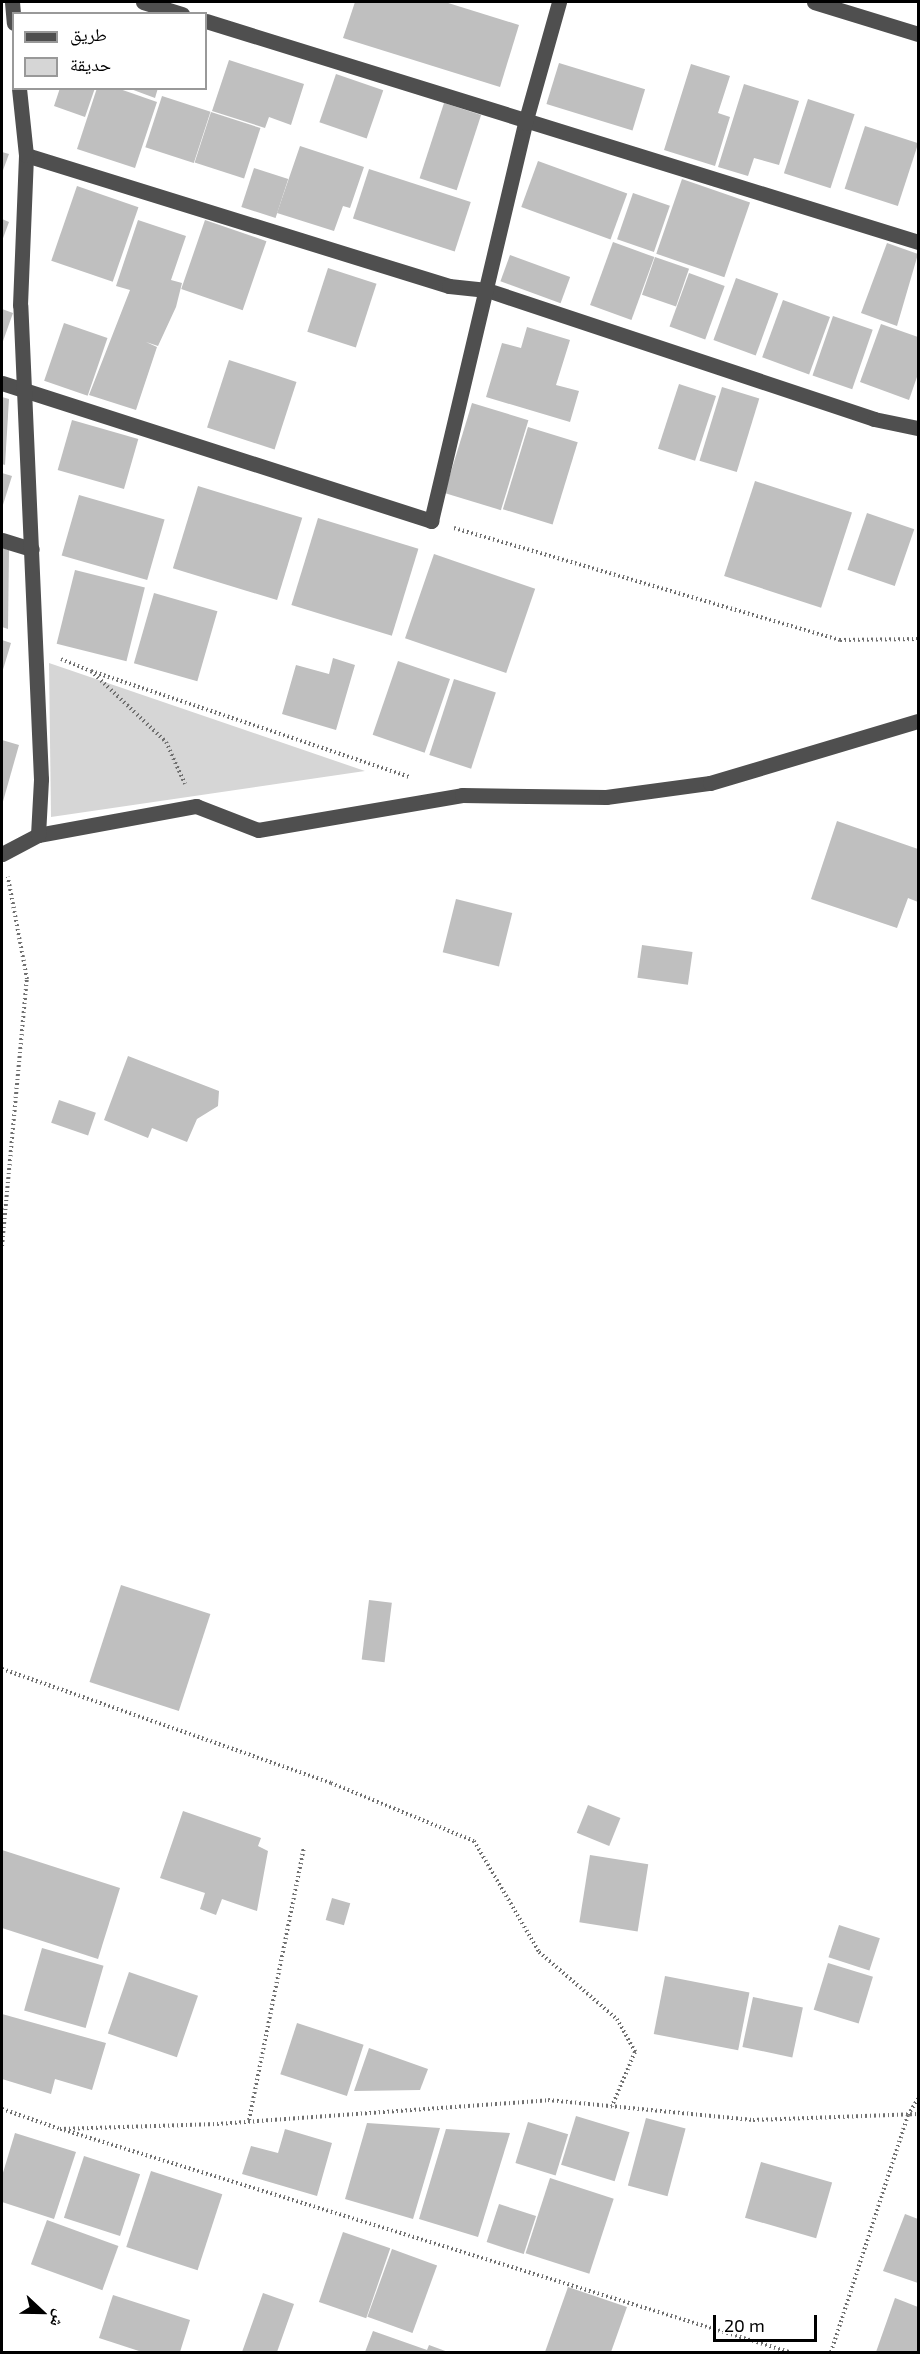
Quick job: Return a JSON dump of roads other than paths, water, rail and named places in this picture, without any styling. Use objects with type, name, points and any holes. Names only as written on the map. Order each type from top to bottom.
[{"type":"street","points":[[143,2],[176,12]]},
{"type":"street","points":[[2,383],[431,521],[525,123],[560,2]]},
{"type":"street","points":[[814,2],[918,34]]},
{"type":"street","points":[[207,21],[525,123],[918,242]]},
{"type":"street","points":[[20,90],[26,155],[20,305],[41,779],[38,835]]},
{"type":"street","points":[[26,155],[449,286],[487,290],[874,419],[918,428]]},
{"type":"street","points":[[2,540],[32,549]]},
{"type":"street","points":[[2,854],[38,835],[196,806],[258,830],[462,795],[606,796],[710,783],[918,721]]}]
